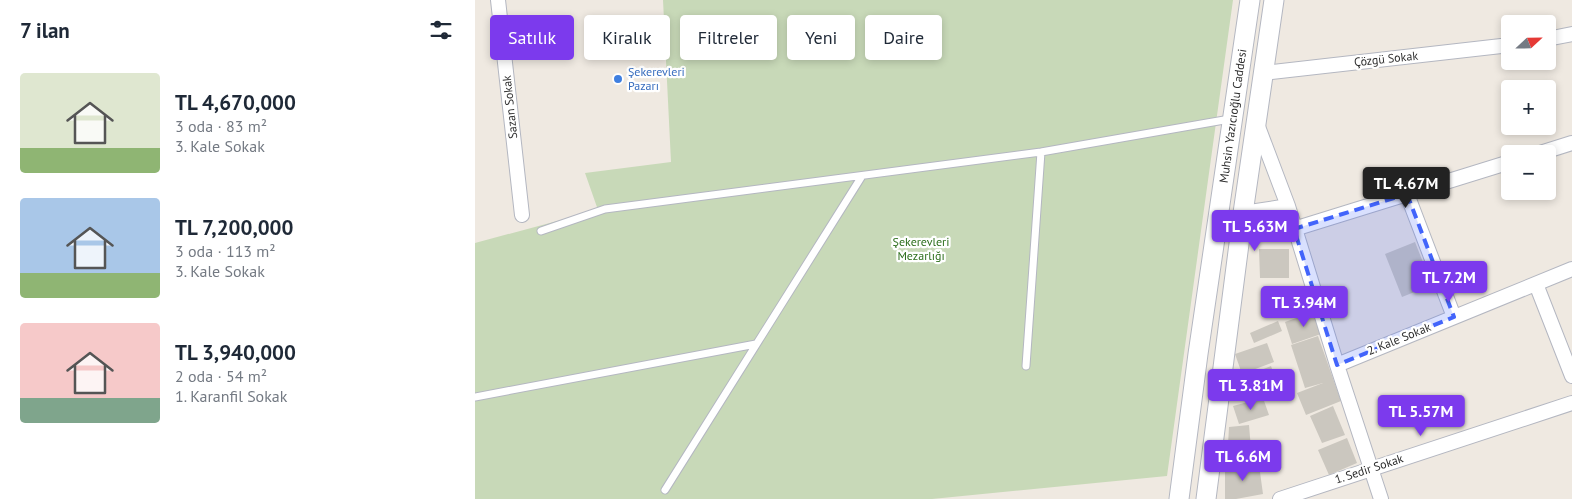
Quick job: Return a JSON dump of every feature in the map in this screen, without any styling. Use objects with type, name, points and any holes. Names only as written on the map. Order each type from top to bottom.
[{"type":"street","name":"Sazan Sokak","points":[[498,0],[522,215]]},
{"type":"street","name":"Muhsin Yazıcıoğlu Caddesi","points":[[1179,499],[1199,344],[1250,0]]},
{"type":"street","name":"Muhsin Yazıcıoğlu Caddesi","points":[[1206,499],[1273,0]]},
{"type":"street","points":[[1556,37],[1572,34]]},
{"type":"street","name":"Çözgü Sokak","points":[[1263,73],[1501,46]]},
{"type":"street","points":[[1233,118],[1256,121],[1288,206],[1294,230],[1381,499]]},
{"type":"street","points":[[1556,148],[1572,143]]},
{"type":"street","points":[[1294,230],[1501,165]]},
{"type":"street","points":[[1407,194],[1454,317]]},
{"type":"street","points":[[1243,213],[1288,206]]},
{"type":"street","name":"2. Kale Sokak","points":[[1337,364],[1572,269]]},
{"type":"street","points":[[1537,284],[1572,376]]},
{"type":"street","name":"1. Sedir Sokak","points":[[1280,499],[1572,403]]},
{"type":"lane","points":[[541,231],[605,209],[1041,152],[1233,118]]},
{"type":"lane","points":[[1026,366],[1041,152]]},
{"type":"lane","points":[[665,490],[862,176]]},
{"type":"lane","points":[[475,397],[756,344]]},
{"type":"highlighted area","points":[[1407,194],[1454,317],[1337,365],[1294,229]]},
{"type":"green space","name":"Şekerevleri Mezarlığı","points":[[663,0],[1233,0],[1167,476],[932,499],[475,499],[475,243],[598,210],[585,173],[671,162],[666,60],[670,60],[670,15],[664,15]]},
{"type":"building","points":[[1415,242],[1432,285],[1402,297],[1385,254]]},
{"type":"building","points":[[1259,249],[1289,249],[1289,278],[1260,278]]},
{"type":"building","points":[[1316,311],[1324,333],[1292,344],[1285,322]]},
{"type":"building","points":[[1278,321],[1282,331],[1254,343],[1250,333]]},
{"type":"building","points":[[1318,336],[1341,401],[1306,415],[1297,393],[1323,383],[1305,388],[1291,345]]},
{"type":"building","points":[[1267,343],[1274,362],[1242,374],[1235,354]]},
{"type":"building","points":[[1271,366],[1279,389],[1247,400],[1239,379]]},
{"type":"building","points":[[1263,398],[1269,415],[1239,424],[1233,406]]},
{"type":"building","points":[[1333,406],[1345,435],[1322,443],[1310,416]]},
{"type":"building","points":[[1249,425],[1252,461],[1227,463],[1229,427]]},
{"type":"building","points":[[1347,438],[1357,463],[1329,475],[1318,450]]},
{"type":"building","points":[[1259,465],[1263,494],[1225,499],[1225,466]]},
{"type":"place","name":"Şekerevleri Pazarı","points":[[618,79]]}]
